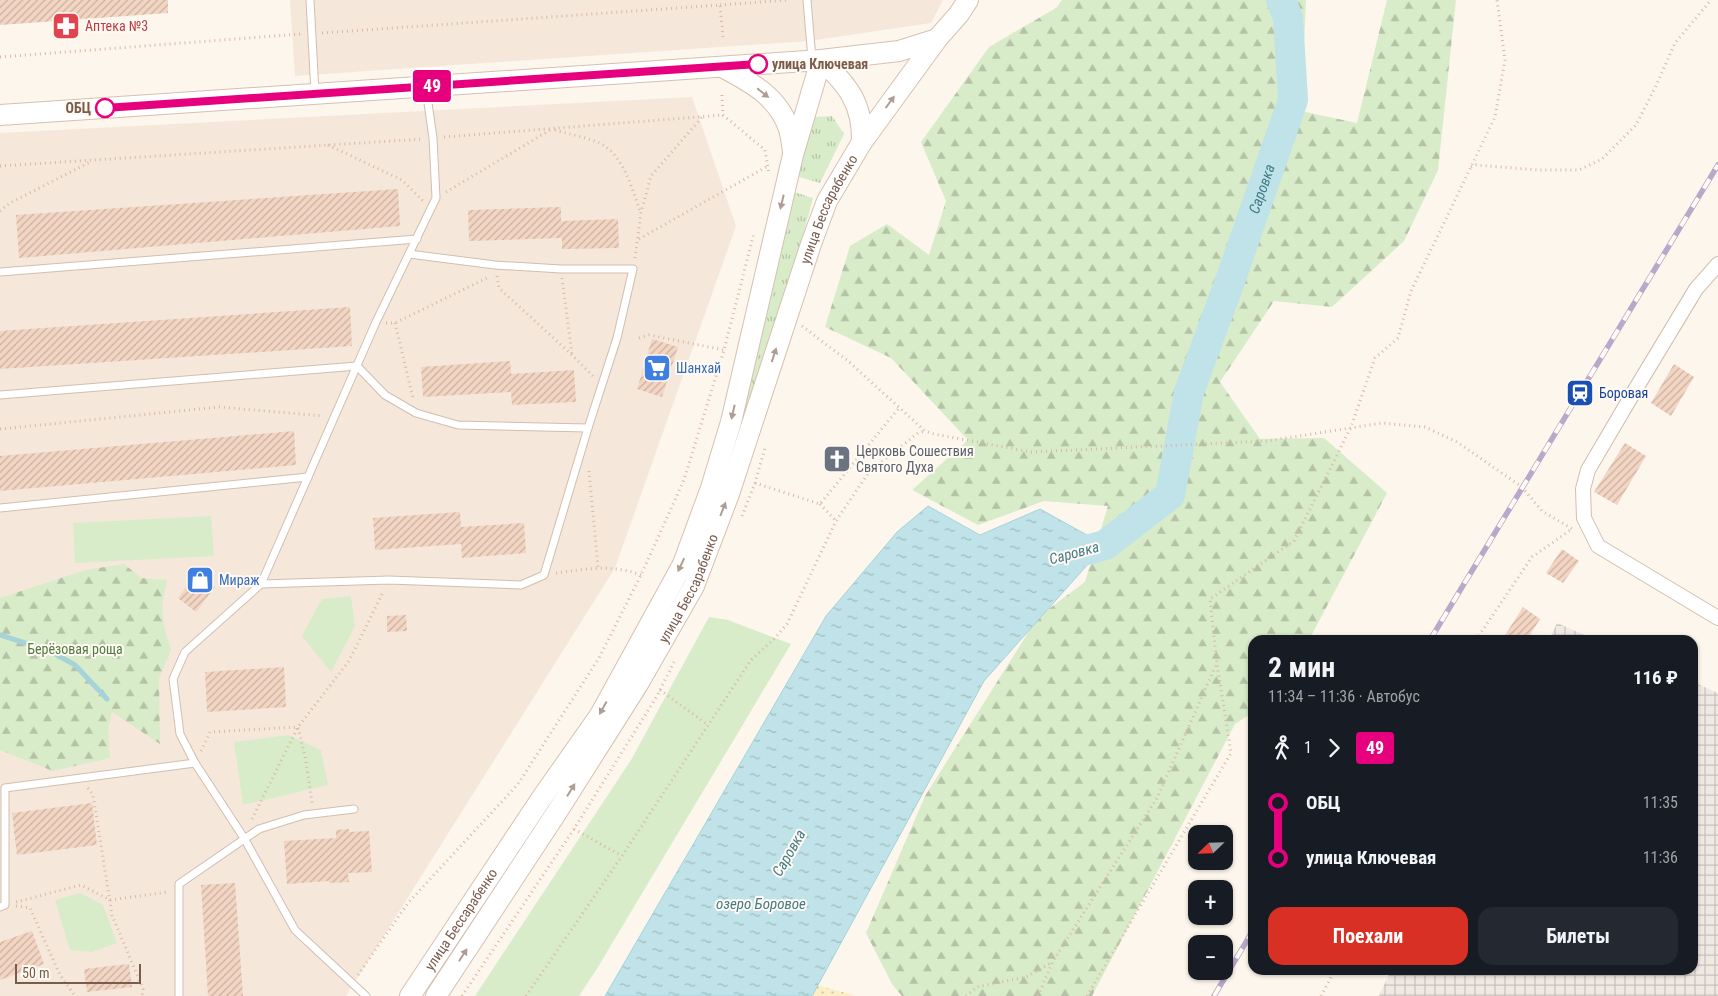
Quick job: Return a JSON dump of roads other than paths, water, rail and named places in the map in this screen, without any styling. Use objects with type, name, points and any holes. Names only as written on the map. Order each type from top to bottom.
[{"type":"main road","name":"улица Бессарабенко","points":[[436,996],[557,812],[638,684],[694,586],[729,494],[810,244],[827,201],[862,142],[937,39],[959,14],[968,0]]},
{"type":"main road","points":[[0,115],[817,60],[899,51],[937,39]]},
{"type":"main road","name":"улица Бессарабенко","points":[[410,996],[541,799],[600,715],[683,564],[731,422],[817,60],[836,74],[849,90],[857,106],[862,124],[862,142]]},
{"type":"main road","name":"улица Бессарабенко","points":[[722,66],[751,83],[775,102],[789,129],[793,155]]},
{"type":"main road","points":[[541,799],[557,812]]},
{"type":"street","points":[[1718,264],[1696,289],[1588,470],[1583,489],[1584,518],[1598,546],[1718,618]]},
{"type":"lane","points":[[310,0],[315,94]]},
{"type":"lane","points":[[807,0],[817,60]]},
{"type":"lane","points":[[366,996],[295,930],[244,838],[195,763],[180,734],[173,679],[185,652],[262,584],[376,322],[436,198],[433,138],[426,86]]},
{"type":"lane","points":[[0,272],[417,239]]},
{"type":"lane","points":[[262,584],[389,580],[521,586],[544,575],[617,338],[633,268],[561,269],[496,265],[409,254]]},
{"type":"lane","points":[[357,366],[385,395],[416,413],[458,425],[588,428]]},
{"type":"lane","points":[[0,395],[357,366]]},
{"type":"lane","points":[[0,508],[308,477]]},
{"type":"lane","points":[[3,906],[5,788],[195,763]]},
{"type":"lane","points":[[179,996],[179,884],[259,828],[304,815],[354,809]]},
{"type":"water","name":"озеро Боровое","points":[[928,506],[980,535],[1040,509],[1105,545],[984,681],[812,996],[605,996],[826,616],[897,532]]},
{"type":"waterway","name":"Саровка","points":[[1065,556],[1105,545],[1170,495],[1189,392],[1293,100],[1288,18],[1281,0]]},
{"type":"waterway","points":[[0,635],[50,651],[75,665],[107,699]]},
{"type":"railway","points":[[1433,635],[1718,165]]},
{"type":"railway","points":[[1214,996],[1248,939]]},
{"type":"place","name":"Аптека №3","points":[[66,26]]},
{"type":"place","name":"улица Ключевая","points":[[758,64]]},
{"type":"place","name":"ОБЦ","points":[[105,108]]},
{"type":"place","name":"Шанхай","points":[[657,368]]},
{"type":"place","name":"Боровая","points":[[1580,393]]},
{"type":"place","name":"Церковь Сошествия Святого Духа","points":[[837,459]]},
{"type":"place","name":"Мираж","points":[[200,580]]},
{"type":"park label","name":"Берёзовая роща","points":[[75,649]]}]
